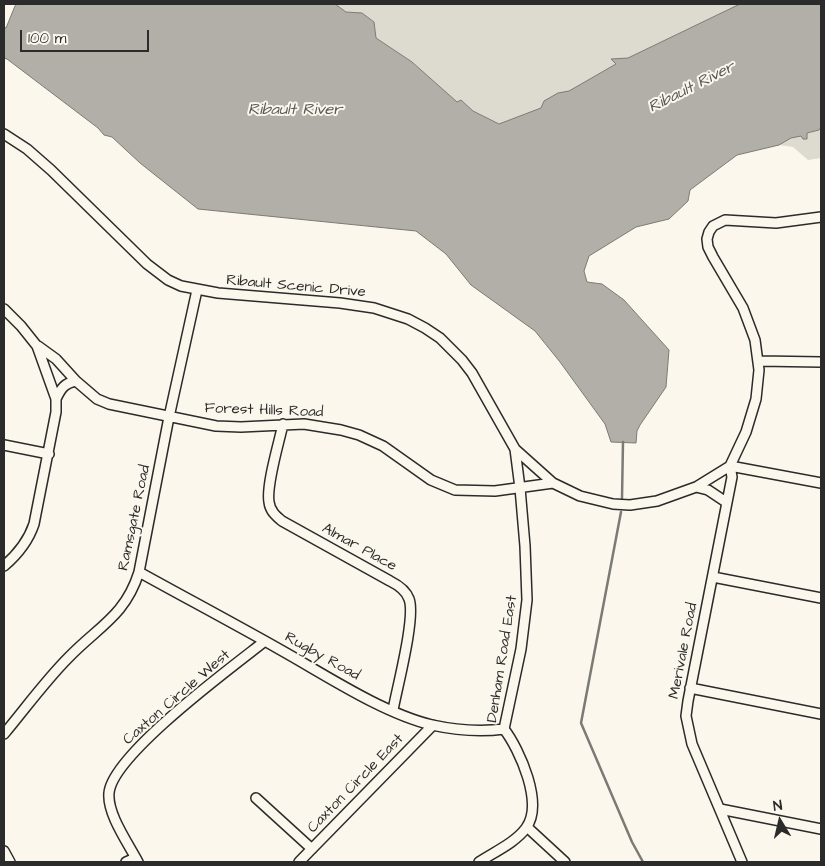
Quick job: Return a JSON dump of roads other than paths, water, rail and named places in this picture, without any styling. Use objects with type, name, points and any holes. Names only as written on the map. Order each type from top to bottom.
[{"type":"street","name":"Ribault Scenic Drive","points":[[4,134],[27,149],[51,170],[157,272],[174,283],[197,290],[218,293],[355,304],[408,319],[440,338],[472,373],[515,449],[520,488]]},
{"type":"street","points":[[515,449],[553,483],[587,498],[613,504],[630,505],[657,500],[696,487],[730,466],[750,420],[756,399],[759,361],[755,340],[743,308],[708,246],[709,232],[713,226],[725,220],[776,223],[821,217]]},
{"type":"street","name":"Ramsgate Road","points":[[4,734],[70,656],[117,614],[134,588],[139,572],[169,417],[197,290]]},
{"type":"street","points":[[4,309],[37,345],[56,399],[56,412],[49,454],[34,524],[30,536],[23,547],[4,566]]},
{"type":"street","name":"Forest Hills Road","points":[[37,345],[56,359],[76,381],[97,399],[109,404],[216,426],[241,427],[283,424],[326,426],[359,435],[383,446],[431,480],[455,490],[494,491],[520,488]]},
{"type":"street","points":[[759,361],[821,362]]},
{"type":"street","points":[[56,399],[60,390],[67,383],[76,381]]},
{"type":"street","name":"Almar Place","points":[[283,424],[269,490],[269,503],[275,516],[390,580],[400,587],[409,600],[411,616],[393,710]]},
{"type":"street","points":[[4,445],[49,454]]},
{"type":"street","points":[[730,466],[821,483]]},
{"type":"street","name":"Merivale Road","points":[[730,466],[732,477],[686,716],[692,744],[742,862]]},
{"type":"street","points":[[520,488],[553,483]]},
{"type":"street","points":[[696,487],[708,490],[726,502]]},
{"type":"street","name":"Denham Road East","points":[[520,488],[527,581],[526,608],[521,649],[504,729],[511,738],[530,782],[533,794],[533,805],[527,827]]},
{"type":"street","name":"Rugby Road","points":[[139,572],[362,695],[393,710],[433,725],[486,731],[504,729]]},
{"type":"street","points":[[713,577],[821,598]]},
{"type":"street","name":"Caxton Circle West","points":[[137,860],[112,813],[109,803],[110,785],[114,778],[133,752],[156,730],[265,641]]},
{"type":"street","points":[[690,688],[821,714]]},
{"type":"street","name":"Caxton Circle East","points":[[299,862],[433,725]]},
{"type":"street","points":[[256,798],[312,849]]},
{"type":"street","points":[[720,808],[821,829]]},
{"type":"street","points":[[479,862],[519,836],[527,827],[565,862]]},
{"type":"street","points":[[4,850],[10,862]]},
{"type":"street","points":[[126,862],[137,860]]},
{"type":"water","name":"Ribault River","points":[[18,4],[335,4],[346,12],[362,13],[374,22],[376,38],[412,62],[457,102],[461,100],[473,111],[499,124],[541,108],[544,101],[558,93],[569,91],[616,64],[611,59],[628,58],[740,4],[821,4],[821,127],[819,130],[807,133],[807,139],[803,139],[801,136],[791,138],[779,145],[737,155],[690,190],[688,201],[669,219],[636,227],[589,256],[584,271],[587,282],[602,284],[624,300],[669,350],[666,387],[640,425],[637,431],[636,443],[611,442],[605,424],[535,331],[471,285],[446,254],[416,231],[198,209],[140,163],[112,137],[104,135],[98,128],[4,58],[4,27],[6,28],[15,6]]},
{"type":"waterway","points":[[622,498],[623,442]]},
{"type":"waterway","points":[[621,512],[581,723],[632,842],[643,862]]}]
